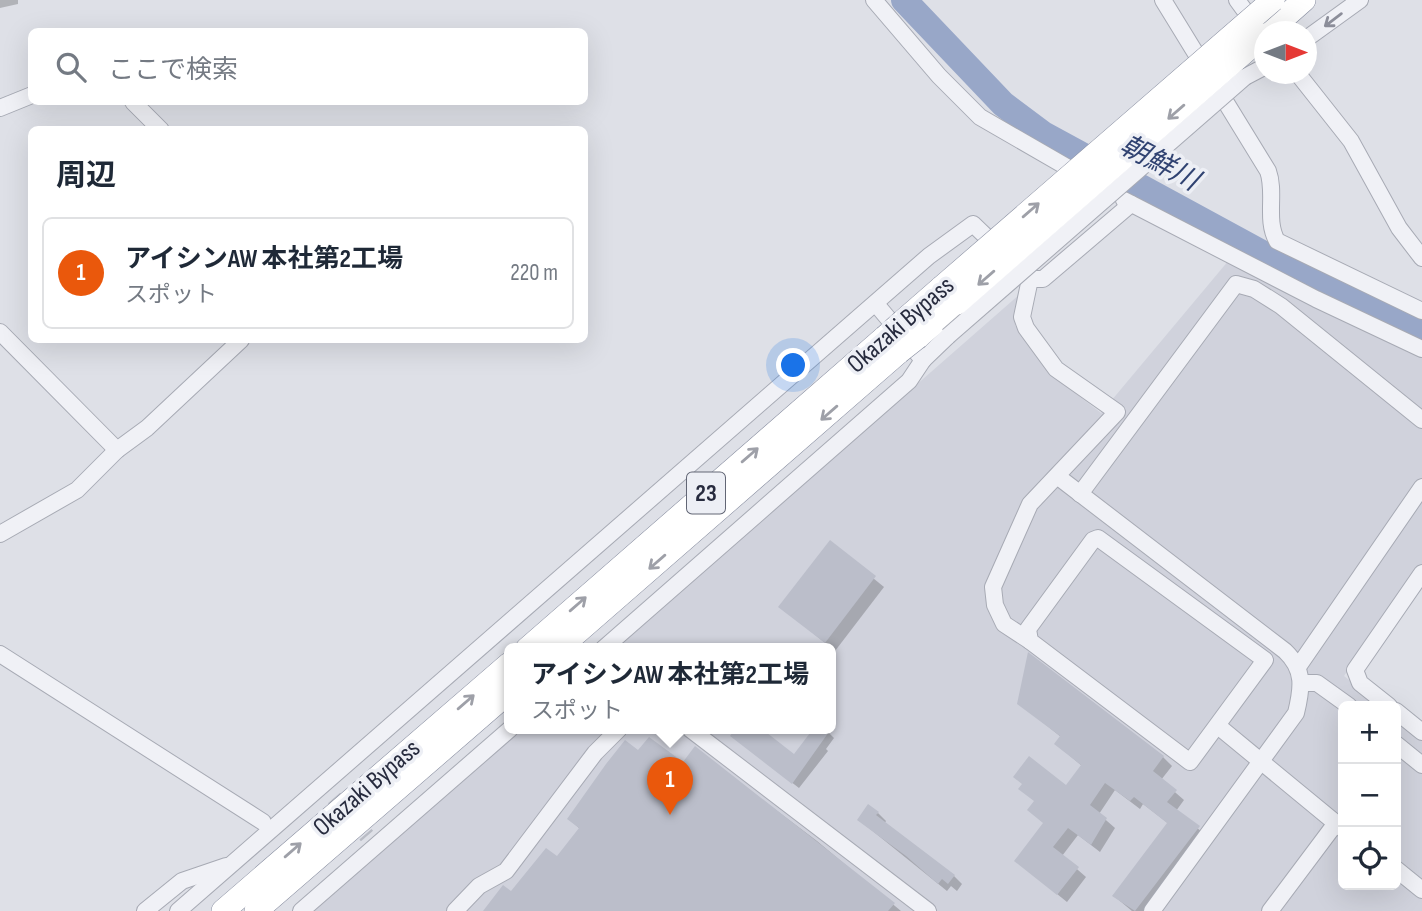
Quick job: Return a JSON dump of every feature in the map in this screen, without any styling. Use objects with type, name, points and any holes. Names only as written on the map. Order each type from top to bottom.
[{"type":"highway","name":"Okazaki Bypass","points":[[950,295],[1273,0]]},
{"type":"highway","name":"Okazaki Bypass","points":[[1281,21],[1304,0]]},
{"type":"highway","name":"Okazaki Bypass","points":[[565,643],[910,329],[1254,44]]},
{"type":"highway","name":"Okazaki Bypass","points":[[534,643],[892,345]]},
{"type":"highway","name":"Okazaki Bypass","points":[[223,911],[504,668]]},
{"type":"highway","name":"Okazaki Bypass","points":[[256,911],[504,696]]},
{"type":"highway","points":[[209,911],[263,877]]},
{"type":"street","points":[[874,0],[939,76],[980,117],[1131,204],[1387,334],[1422,349]]},
{"type":"street","points":[[1163,0],[1268,171],[1271,181],[1272,228],[1277,241],[1422,311]]},
{"type":"street","points":[[1317,32],[1360,0]]},
{"type":"street","points":[[1239,1],[1255,21]]},
{"type":"street","points":[[609,643],[695,558],[909,381],[923,360],[948,336],[1245,77],[1254,72]]},
{"type":"street","points":[[1306,84],[1351,141],[1399,228],[1422,258]]},
{"type":"street","points":[[0,108],[28,97]]},
{"type":"street","points":[[136,105],[157,126]]},
{"type":"street","points":[[178,911],[231,864],[329,792],[646,503],[929,256],[973,224],[1030,279],[1043,279],[1131,204]]},
{"type":"street","points":[[1030,279],[1022,317],[1026,328],[1056,369],[1117,412],[1030,504],[993,587],[995,605],[1004,624],[1190,762],[1265,660],[1102,540],[1093,540],[1028,629],[1030,641]]},
{"type":"street","points":[[1080,494],[1236,284],[1254,289],[1281,306],[1422,420]]},
{"type":"street","points":[[876,304],[923,360]]},
{"type":"street","points":[[0,332],[117,450]]},
{"type":"street","points":[[0,534],[77,490],[117,450],[147,428],[238,343]]},
{"type":"street","points":[[1057,476],[1285,651],[1300,675],[1317,683],[1342,701]]},
{"type":"street","points":[[1152,911],[1296,713],[1300,675],[1422,487]]},
{"type":"street","points":[[646,503],[661,519]]},
{"type":"street","points":[[1383,701],[1360,683],[1355,670],[1422,573]]},
{"type":"street","points":[[0,654],[263,822]]},
{"type":"street","points":[[1401,714],[1419,723]]},
{"type":"street","points":[[1218,726],[1338,824]]},
{"type":"street","points":[[301,911],[371,841],[504,734]]},
{"type":"street","points":[[455,911],[479,886],[506,872],[594,753],[614,734]]},
{"type":"street","points":[[697,734],[928,911]]},
{"type":"street","points":[[1401,748],[1422,765]]},
{"type":"street","points":[[1270,911],[1339,827]]},
{"type":"street","points":[[145,911],[182,881],[231,864]]},
{"type":"street","points":[[1401,873],[1422,890]]},
{"type":"shaded area","points":[[1229,260],[1422,353],[1422,565],[1344,676],[1376,701],[1338,701],[1338,890],[1401,890],[1401,721],[1422,738],[1422,911],[314,911],[517,734],[836,734],[836,643],[622,643],[1021,293],[1015,325],[1053,376],[1101,413]]},
{"type":"building","points":[[830,540],[876,576],[825,643],[778,607]]},
{"type":"building","points":[[1028,652],[1164,756],[1153,771],[1177,790],[1167,802],[1200,826],[1135,911],[1112,896],[1167,823],[1134,797],[1130,801],[1105,783],[1090,805],[1107,818],[1091,845],[1068,828],[1053,847],[1079,867],[1057,895],[1014,861],[1043,823],[1027,810],[1034,801],[1018,789],[1022,784],[1013,777],[1029,756],[1066,785],[1081,765],[1054,744],[1060,736],[1017,704]]},
{"type":"building","points":[[768,734],[794,754],[809,734],[827,734],[792,784],[730,736]]},
{"type":"building","points":[[649,737],[683,762],[695,746],[895,903],[888,911],[483,911],[503,885],[511,891],[546,848],[557,856],[579,828],[567,819],[606,764],[625,740],[638,750]]},
{"type":"building","points":[[868,804],[879,812],[876,815],[955,875],[948,884],[942,879],[938,884],[906,856],[857,820]]},
{"type":"waterway","name":"朝鮮川","points":[[904,0],[1003,104],[1043,134],[1260,252],[1422,329]]},
{"type":"tunnel","points":[[334,798],[367,836]]},
{"type":"place","name":"アイシンAW 本社第2工場","points":[[670,815]]}]
